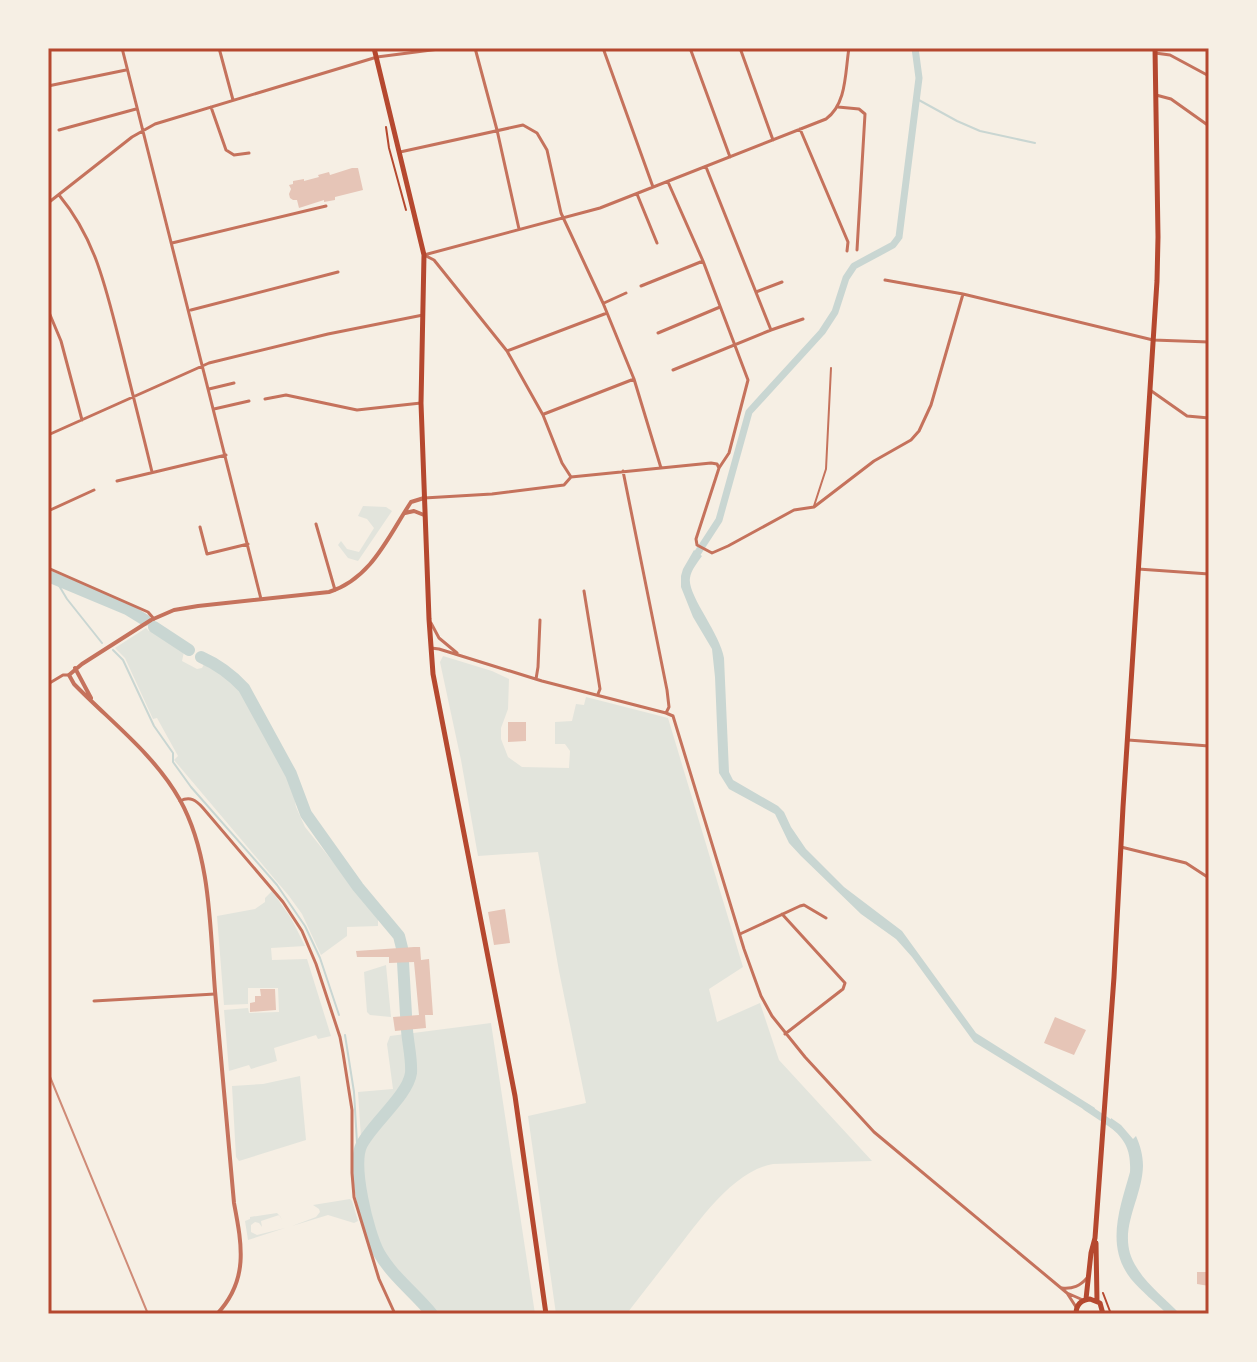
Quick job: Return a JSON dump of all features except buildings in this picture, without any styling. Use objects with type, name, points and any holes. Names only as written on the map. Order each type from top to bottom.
[{"type":"main road","points":[[374,48],[424,255],[421,403],[429,619],[435,683],[515,1096],[546,1314]]},
{"type":"main road","points":[[1103,1314],[1097,1301],[1095,1238],[1153,340],[1158,237],[1155,50]]},
{"type":"main road","points":[[1076,1311],[1084,1300],[1095,1238]]},
{"type":"main road","points":[[1084,1300],[1097,1301]]},
{"type":"street","points":[[122,48],[261,599]]},
{"type":"street","points":[[219,48],[233,100]]},
{"type":"street","points":[[48,203],[143,130],[164,121],[377,57],[447,48]]},
{"type":"street","points":[[475,48],[519,229]]},
{"type":"street","points":[[603,48],[653,187]]},
{"type":"street","points":[[690,48],[730,158]]},
{"type":"street","points":[[740,48],[773,140]]},
{"type":"street","points":[[424,255],[600,208],[826,119],[838,107],[849,48]]},
{"type":"street","points":[[1155,50],[1209,76]]},
{"type":"street","points":[[48,86],[128,69]]},
{"type":"street","points":[[1156,95],[1171,99],[1209,126]]},
{"type":"street","points":[[211,107],[226,150],[234,155],[249,153]]},
{"type":"street","points":[[838,107],[859,109],[865,114],[857,250]]},
{"type":"street","points":[[59,130],[138,109]]},
{"type":"street","points":[[400,152],[523,125],[540,137],[549,158],[563,218],[634,379],[661,468]]},
{"type":"street","points":[[800,129],[848,242],[847,251]]},
{"type":"street","points":[[706,167],[771,330]]},
{"type":"street","points":[[668,182],[703,261],[748,380],[729,453],[719,468],[697,534],[697,545],[709,553],[794,510],[814,507],[874,461],[901,447],[919,431],[931,405],[963,294]]},
{"type":"street","points":[[637,194],[657,243]]},
{"type":"street","points":[[59,195],[81,225],[93,249],[152,472]]},
{"type":"street","points":[[172,243],[326,206]]},
{"type":"street","points":[[424,255],[434,260],[507,351],[543,415],[562,463],[571,477]]},
{"type":"street","points":[[641,286],[703,261]]},
{"type":"street","points":[[189,311],[338,272]]},
{"type":"street","points":[[885,280],[963,294],[1153,340],[1209,342]]},
{"type":"street","points":[[756,292],[782,282]]},
{"type":"street","points":[[603,303],[626,293]]},
{"type":"street","points":[[658,333],[720,307]]},
{"type":"street","points":[[48,310],[61,341],[82,420]]},
{"type":"street","points":[[507,351],[607,313]]},
{"type":"street","points":[[48,435],[203,365],[281,344],[424,315]]},
{"type":"street","points":[[673,370],[803,319]]},
{"type":"street","points":[[543,415],[634,379]]},
{"type":"street","points":[[209,389],[234,383]]},
{"type":"street","points":[[1150,390],[1187,416],[1209,418]]},
{"type":"street","points":[[265,399],[286,395],[357,410],[421,403]]},
{"type":"street","points":[[214,409],[249,401]]},
{"type":"street","points":[[117,481],[226,455]]},
{"type":"street","points":[[48,684],[69,675],[75,668],[154,619],[174,610],[335,590],[345,586],[362,574],[379,553],[411,502],[424,498],[564,485],[571,477],[623,471],[711,463],[719,468]]},
{"type":"street","points":[[623,471],[667,690],[669,707],[666,713]]},
{"type":"street","points":[[48,511],[94,490]]},
{"type":"street","points":[[402,515],[414,511],[424,515]]},
{"type":"street","points":[[316,524],[335,590]]},
{"type":"street","points":[[200,527],[207,554],[248,544]]},
{"type":"street","points":[[48,568],[148,612],[154,619]]},
{"type":"street","points":[[1138,569],[1209,574]]},
{"type":"street","points":[[584,591],[600,689],[598,694]]},
{"type":"street","points":[[429,619],[439,638],[460,655]]},
{"type":"street","points":[[536,679],[540,620]]},
{"type":"street","points":[[431,648],[673,716],[740,934],[761,996],[772,1016],[874,1132],[1064,1291],[1084,1300]]},
{"type":"street","points":[[75,668],[94,702]]},
{"type":"street","points":[[69,675],[74,684],[158,767],[183,799],[197,841],[203,868],[234,1203],[242,1248],[237,1281],[217,1314]]},
{"type":"street","points":[[1128,740],[1209,746]]},
{"type":"street","points":[[183,799],[196,801],[272,887],[302,931],[311,951],[342,1046],[352,1110],[353,1186],[357,1209],[379,1279],[395,1314]]},
{"type":"street","points":[[1121,847],[1186,863],[1209,878]]},
{"type":"street","points":[[740,934],[804,905],[826,918]]},
{"type":"street","points":[[782,914],[845,983],[843,989],[785,1034]]},
{"type":"street","points":[[94,1001],[215,994]]},
{"type":"street","points":[[1064,1291],[1083,1283],[1090,1275]]},
{"type":"street","points":[[1064,1291],[1076,1311]]},
{"type":"lane","points":[[814,507],[826,469],[831,368]]},
{"type":"path","points":[[386,127],[408,213]]},
{"type":"path","points":[[1101,1286],[1111,1314]]},
{"type":"shaded area","points":[[363,506],[386,507],[392,511],[358,561],[348,558],[338,545],[341,541],[347,549],[359,552],[374,528],[367,519],[358,516]]},
{"type":"shaded area","points":[[694,550],[702,556],[692,572],[690,585],[717,637],[724,658],[729,772],[733,780],[778,806],[806,849],[844,887],[902,931],[976,1033],[1095,1108],[1093,1115],[974,1042],[912,957],[896,939],[861,914],[801,856],[789,843],[775,814],[729,789],[719,773],[712,649],[693,617],[681,587],[683,569]]},
{"type":"shaded area","points":[[146,628],[184,652],[182,661],[197,669],[202,668],[205,662],[235,683],[284,766],[305,827],[378,918],[378,926],[347,927],[347,936],[321,955],[302,914],[289,896],[174,760],[178,756],[157,718],[153,719],[125,658],[115,648]]},
{"type":"shaded area","points":[[443,656],[509,679],[508,709],[501,728],[501,739],[508,757],[522,767],[569,768],[570,751],[565,744],[555,744],[555,722],[572,721],[576,704],[584,705],[586,697],[668,718],[743,967],[709,989],[717,1022],[760,1003],[779,1060],[872,1161],[773,1164],[743,1177],[703,1216],[628,1312],[556,1314],[528,1116],[586,1103],[538,852],[478,856],[440,662]]},
{"type":"shaded area","points":[[272,891],[291,918],[305,946],[271,948],[272,960],[307,959],[331,1036],[318,1039],[316,1035],[274,1048],[277,1061],[251,1069],[249,1065],[229,1071],[224,1010],[248,1008],[249,1013],[279,1012],[278,988],[248,988],[248,1004],[224,1005],[217,916],[255,909],[265,902]]},
{"type":"shaded area","points":[[386,965],[391,1017],[370,1015],[367,1012],[364,972]]},
{"type":"shaded area","points":[[491,1023],[535,1314],[435,1314],[394,1269],[378,1246],[364,1184],[358,1092],[393,1089],[387,1044],[390,1036]]},
{"type":"shaded area","points":[[300,1076],[306,1140],[239,1161],[236,1157],[232,1086],[263,1084]]},
{"type":"shaded area","points":[[1111,1118],[1133,1139],[1136,1136],[1142,1158],[1142,1179],[1129,1230],[1131,1255],[1146,1281],[1180,1314],[1167,1314],[1140,1288],[1131,1279],[1118,1253],[1117,1227],[1130,1165],[1126,1146],[1110,1127]]},
{"type":"shaded area","points":[[350,1199],[358,1221],[354,1223],[328,1215],[292,1226],[316,1217],[320,1212],[313,1205]]},
{"type":"shaded area","points":[[279,1215],[261,1221],[262,1227],[255,1222],[251,1225],[251,1232],[257,1235],[285,1228],[248,1240],[245,1221],[250,1217]]},
{"type":"waterway","points":[[693,560],[719,520],[749,412],[822,332],[835,312],[846,278],[854,266],[893,245],[899,237],[919,78],[915,48]]},
{"type":"waterway","points":[[917,99],[980,131],[1035,143]]},
{"type":"waterway","points":[[48,576],[127,609],[145,620]]},
{"type":"waterway","points":[[55,579],[102,643]]},
{"type":"waterway","points":[[154,627],[189,650]]},
{"type":"waterway","points":[[113,650],[123,660],[154,726],[173,753],[173,762],[277,885],[305,926],[320,958],[339,1015]]},
{"type":"waterway","points":[[201,657],[224,670],[244,688],[291,774],[306,814],[358,887],[399,936],[402,948]]},
{"type":"waterway","points":[[403,962],[406,1015]]},
{"type":"waterway","points":[[407,1030],[411,1068],[408,1082],[362,1144],[358,1167],[366,1215],[379,1253],[432,1314]]},
{"type":"waterway","points":[[345,1035],[354,1092],[357,1143],[360,1147]]},
{"type":"waterway","points":[[1086,1107],[1116,1127]]},
{"type":"railway","points":[[48,1072],[148,1314]]}]
